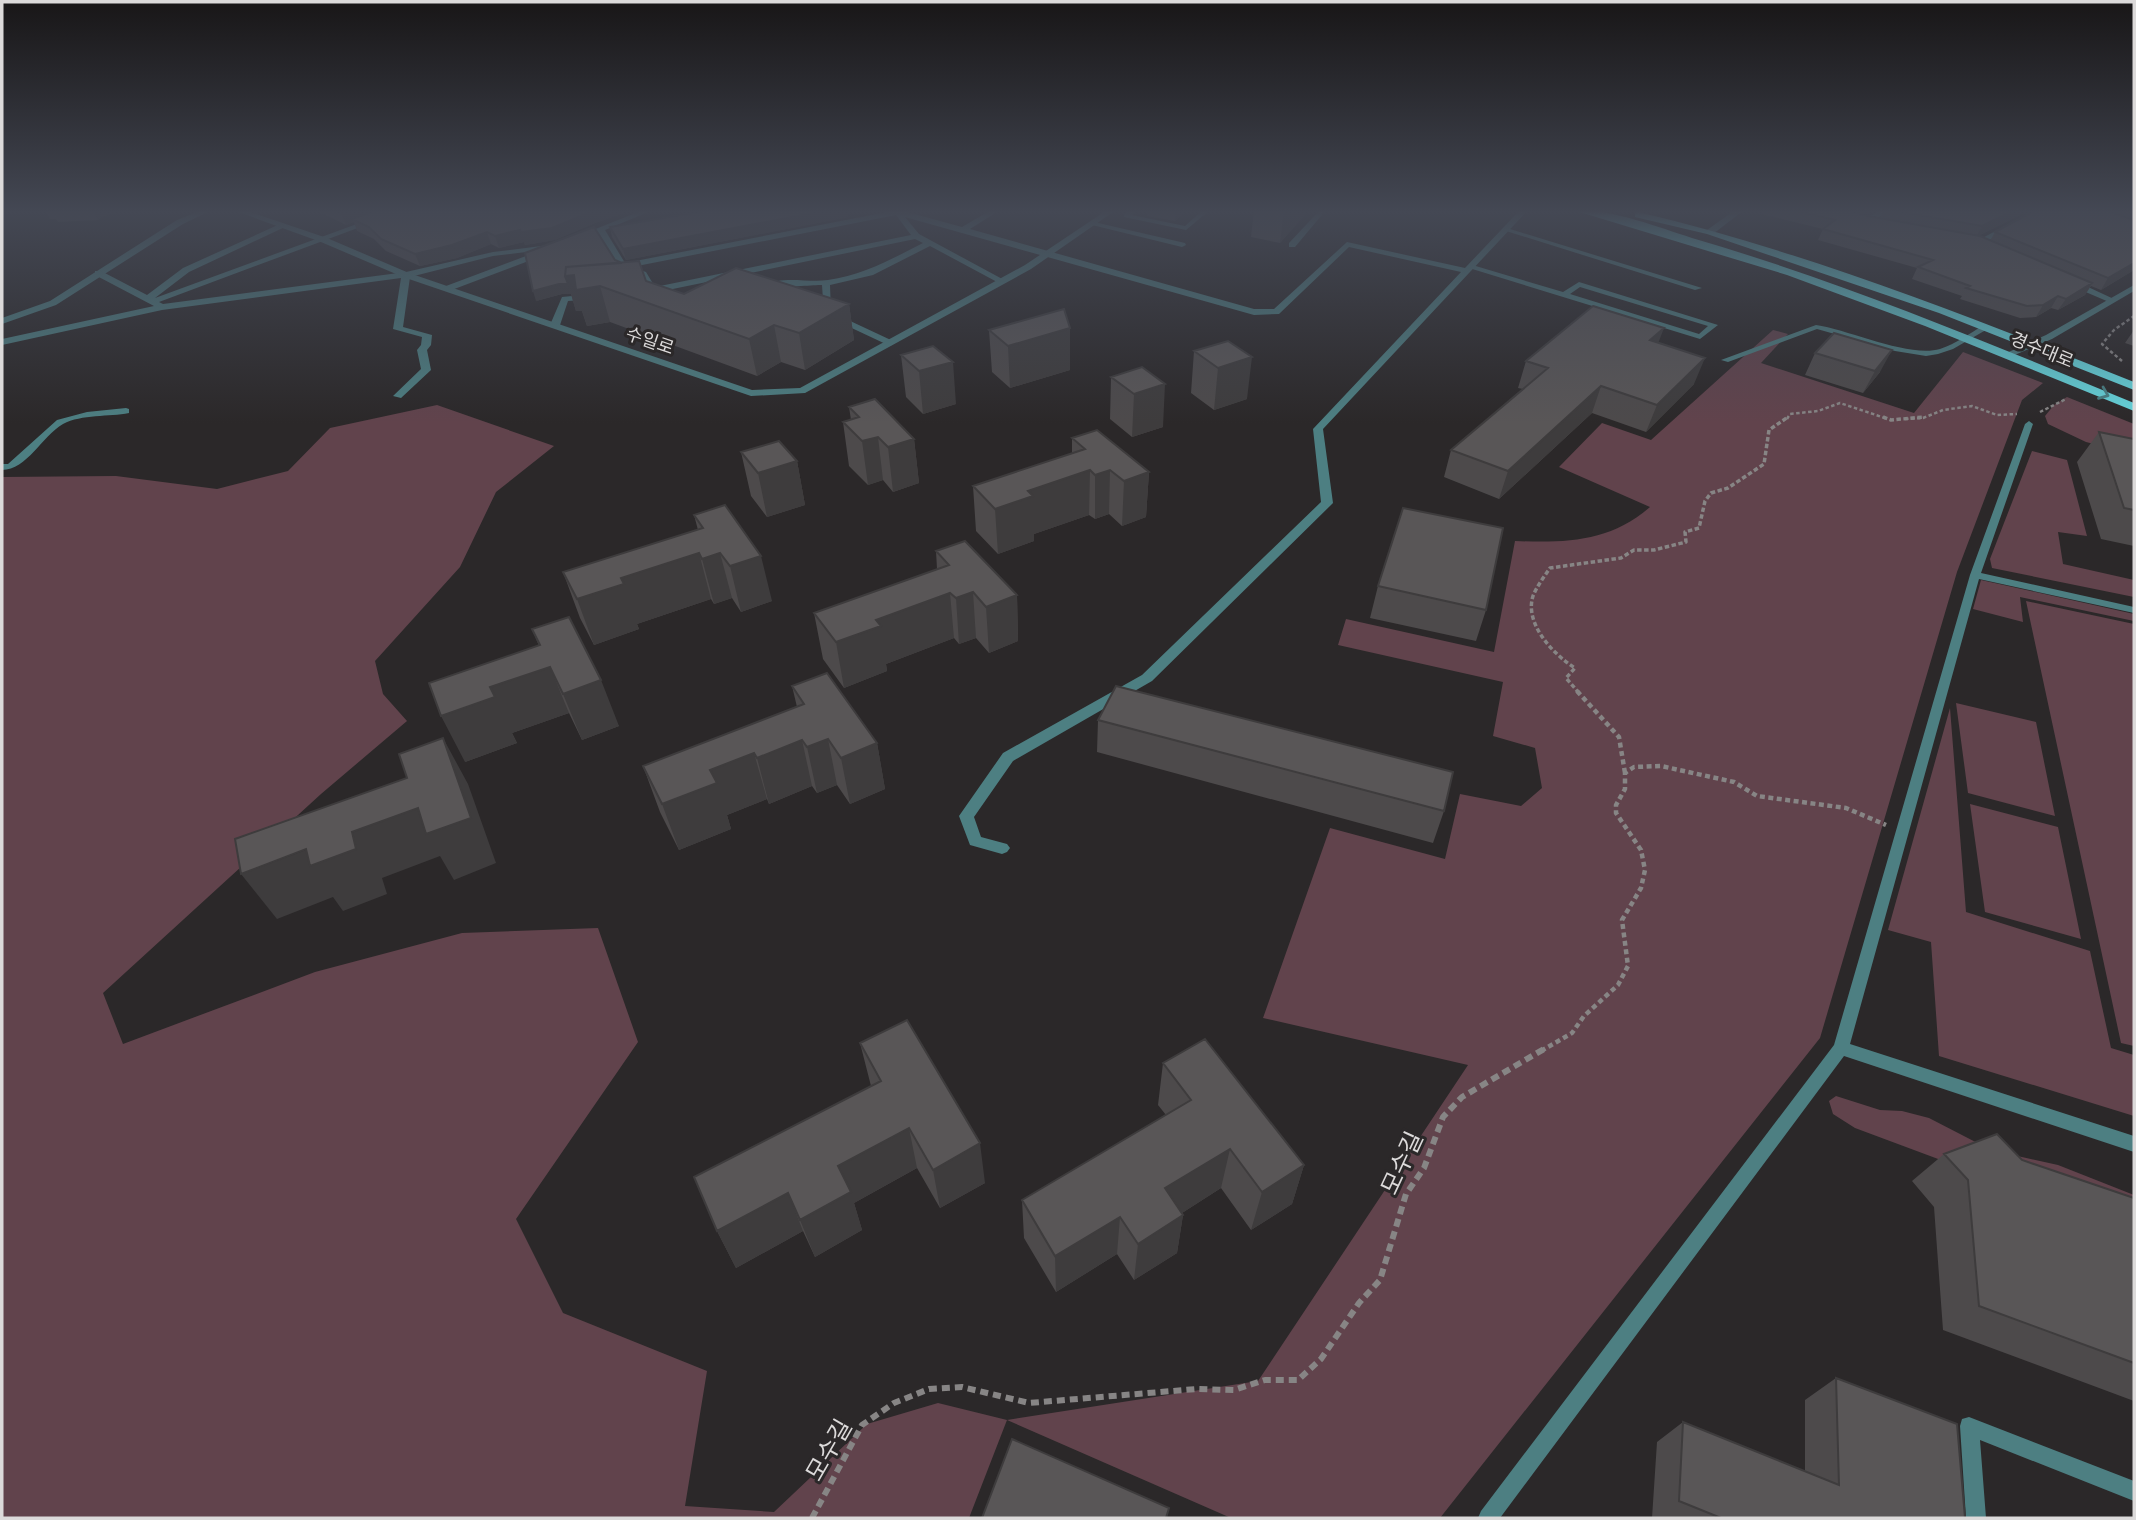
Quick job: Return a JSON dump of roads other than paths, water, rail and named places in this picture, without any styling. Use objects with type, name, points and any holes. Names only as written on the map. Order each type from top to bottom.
[{"type":"main road","name":"경수대로","points":[[1812,281],[1965,338],[2134,407]]},
{"type":"main road","name":"경수대로","points":[[1852,281],[1986,327],[2134,386]]},
{"type":"street","points":[[2,321],[53,303],[86,281]]},
{"type":"street","points":[[114,281],[155,302],[351,281]]},
{"type":"street","points":[[155,302],[175,281]]},
{"type":"street","points":[[2,342],[155,302],[212,281]]},
{"type":"street","points":[[398,396],[426,370],[422,350],[426,345],[427,335],[398,328],[405,281]]},
{"type":"street","name":"수일로","points":[[426,281],[751,393],[802,391],[1002,281]]},
{"type":"street","points":[[449,288],[468,281]]},
{"type":"street","points":[[648,281],[657,302],[665,303]]},
{"type":"street","points":[[641,292],[698,281]]},
{"type":"street","points":[[754,289],[794,282],[835,281]]},
{"type":"street","points":[[1144,281],[1254,312],[1276,312],[1308,281]]},
{"type":"street","points":[[1002,848],[975,841],[965,816],[1008,757],[1147,678],[1327,503],[1318,429],[1459,281]]},
{"type":"street","points":[[2068,281],[2112,300]]},
{"type":"street","points":[[826,283],[827,313],[890,343]]},
{"type":"street","points":[[2007,355],[2049,337],[2134,288]]},
{"type":"street","points":[[555,325],[565,299],[603,296]]},
{"type":"lane","points":[[1516,281],[1566,294],[1700,337],[1714,325],[1579,284],[1566,294]]},
{"type":"lane","points":[[1675,281],[1698,288]]},
{"type":"lane","points":[[1725,360],[1816,327],[1831,328],[1927,353],[1940,352],[1986,327]]},
{"type":"lane","points":[[2,467],[10,467],[60,422],[87,415],[126,411]]},
{"type":"lane","points":[[1488,1518],[1841,1048],[1975,576],[2027,419]]},
{"type":"lane","points":[[1975,576],[2134,610]]},
{"type":"lane","points":[[1841,1048],[2134,1144]]},
{"type":"lane","points":[[1976,1518],[1969,1426],[2134,1492]]}]
